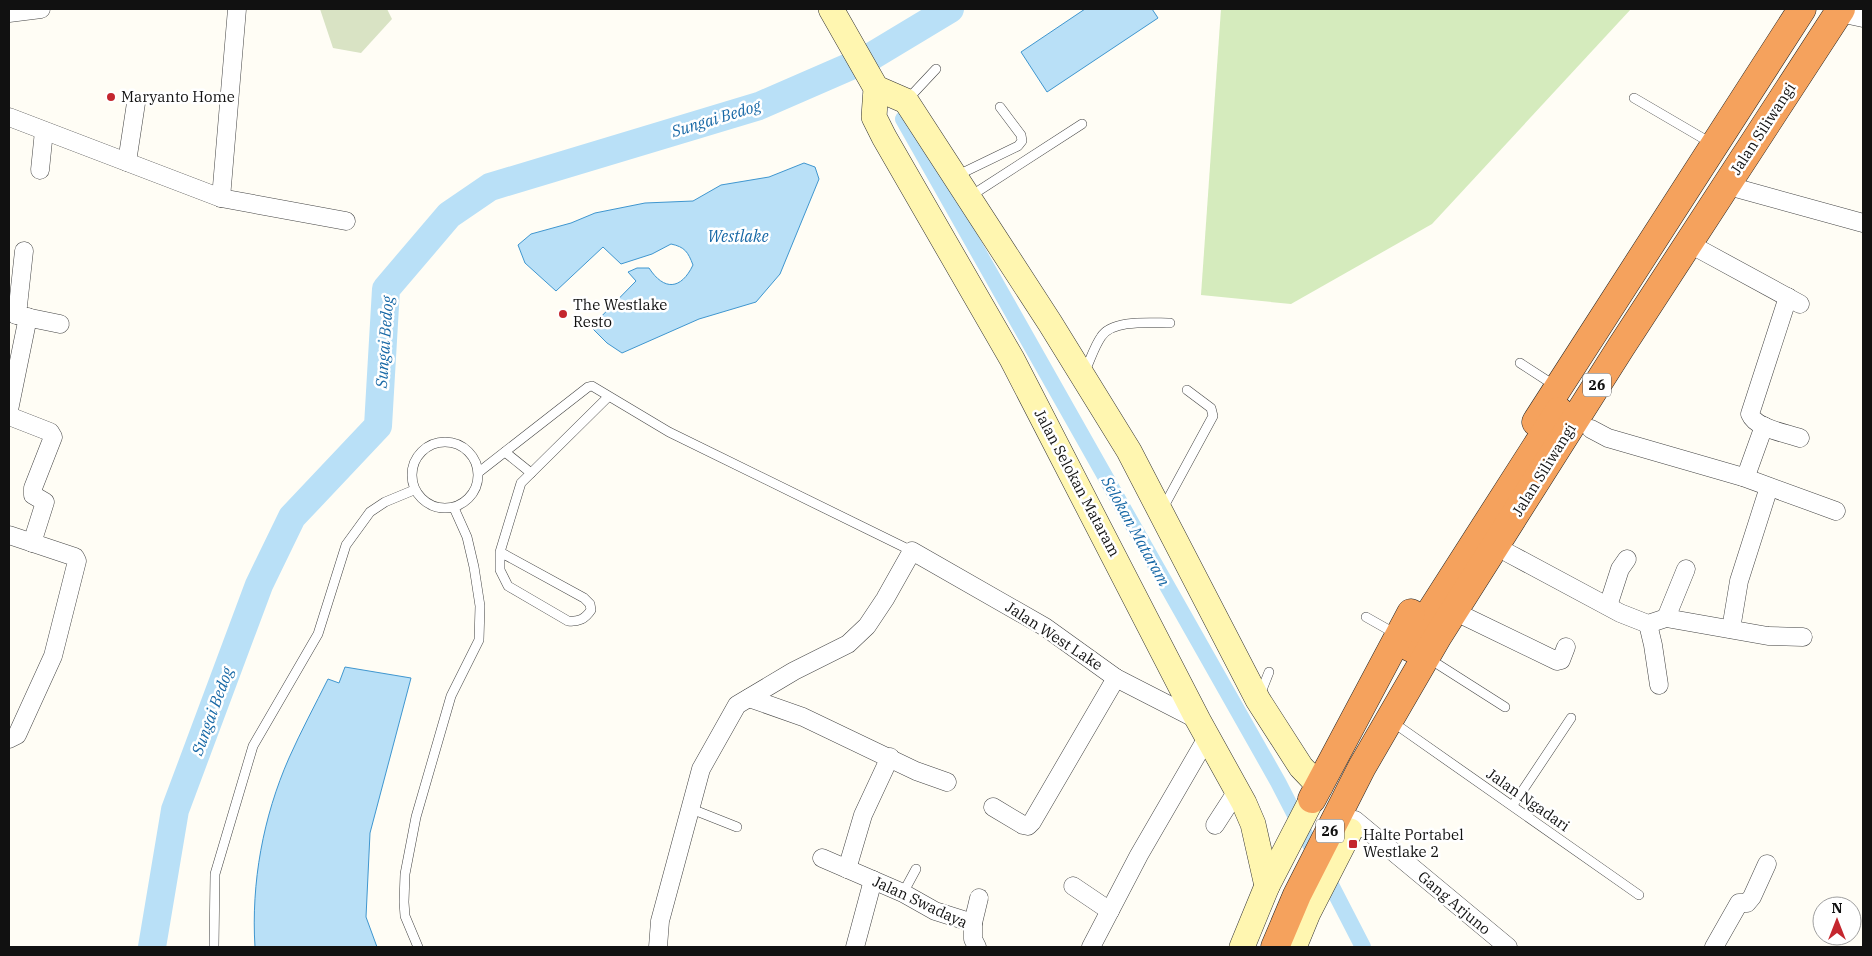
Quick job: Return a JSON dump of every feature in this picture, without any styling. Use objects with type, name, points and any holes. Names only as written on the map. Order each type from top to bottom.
[{"type":"highway","points":[[1316,793],[1419,651],[1559,388],[1585,360],[1714,144],[1802,9]]},
{"type":"highway","name":"Jalan Siliwangi","points":[[1538,462],[1585,360],[1819,9]]},
{"type":"highway","points":[[1353,825],[1401,728],[1419,651],[1466,617],[1591,429],[1628,352],[1700,249],[1736,188],[1852,13]]},
{"type":"highway","name":"Jalan Siliwangi","points":[[1275,947],[1295,915],[1355,762],[1419,651],[1429,614],[1510,506],[1538,462],[1628,352],[1852,13]]},
{"type":"highway","name":"Jalan Siliwangi","points":[[1256,947],[1295,915]]},
{"type":"street","points":[[9,13],[41,9]]},
{"type":"street","points":[[221,198],[237,9]]},
{"type":"street","points":[[831,9],[873,83],[906,101],[1050,323],[1129,451],[1258,700],[1316,793],[1282,855],[1295,915]]},
{"type":"street","name":"Jalan Selokan Mataram","points":[[873,83],[874,117],[884,137],[1012,359],[1237,791],[1295,915]]},
{"type":"street","points":[[127,162],[136,103]]},
{"type":"street","points":[[9,118],[221,198],[346,221]]},
{"type":"street","points":[[40,170],[44,130]]},
{"type":"street","points":[[1736,188],[1863,223]]},
{"type":"street","points":[[1700,249],[1794,301],[1750,409],[1752,419],[1764,426],[1800,438]]},
{"type":"street","points":[[9,410],[24,251]]},
{"type":"street","points":[[18,315],[60,324]]},
{"type":"street","points":[[9,416],[50,432],[53,437],[33,488],[34,495],[46,502],[32,543]]},
{"type":"street","points":[[1742,477],[1746,476],[1764,426]]},
{"type":"street","points":[[1591,429],[1608,438],[1742,477],[1836,511]]},
{"type":"street","points":[[1730,628],[1739,581],[1769,487]]},
{"type":"street","points":[[9,535],[75,558],[76,565],[52,656],[17,735],[9,739]]},
{"type":"street","points":[[658,947],[660,921],[701,769],[737,705],[794,671],[848,644],[867,626],[912,551]]},
{"type":"street","name":"Jalan West Lake","points":[[912,551],[1045,628],[1116,678],[1203,728]]},
{"type":"street","points":[[1508,553],[1608,606],[1648,624],[1666,618],[1768,636],[1803,636]]},
{"type":"street","points":[[1608,606],[1620,569],[1627,559]]},
{"type":"street","points":[[1666,618],[1686,569]]},
{"type":"street","points":[[1466,617],[1557,661],[1560,660],[1566,647]]},
{"type":"street","points":[[1648,624],[1659,686]]},
{"type":"street","points":[[993,808],[1023,825],[1028,826],[1032,822],[1116,678]]},
{"type":"street","points":[[749,698],[802,717],[890,756],[916,771],[948,782]]},
{"type":"street","points":[[1091,947],[1140,855],[1203,728]]},
{"type":"street","points":[[847,869],[863,815],[890,756]]},
{"type":"street","points":[[1215,825],[1237,791]]},
{"type":"street","points":[[1242,947],[1295,915],[1353,825]]},
{"type":"street","name":"Gang Arjuno","points":[[1353,825],[1508,947]]},
{"type":"street","name":"Jalan Swadaya","points":[[822,858],[903,892],[936,911],[972,923],[973,939],[977,947]]},
{"type":"street","points":[[1714,947],[1739,903],[1747,903],[1752,896],[1767,864]]},
{"type":"street","points":[[855,947],[873,880]]},
{"type":"street","points":[[1073,886],[1110,911]]},
{"type":"street","points":[[972,923],[979,898]]},
{"type":"lane","points":[[906,101],[936,69]]},
{"type":"lane","points":[[1634,98],[1714,144]]},
{"type":"lane","points":[[956,176],[1018,146],[1022,141],[1021,135],[1000,107]]},
{"type":"lane","points":[[969,197],[1082,124]]},
{"type":"lane","points":[[1082,376],[1102,335],[1114,327],[1134,322],[1170,322]]},
{"type":"lane","points":[[1520,363],[1559,388]]},
{"type":"lane","points":[[479,472],[588,387],[594,387],[669,432],[912,551]]},
{"type":"lane","points":[[1160,514],[1213,416],[1211,408],[1187,390]]},
{"type":"lane","points":[[500,552],[584,598],[590,604],[591,610],[587,617],[576,622],[568,621],[508,586],[500,570],[500,552],[521,483],[608,397]]},
{"type":"lane","points":[[436,442],[455,442],[472,454],[479,472],[477,488],[468,500],[454,508],[438,508],[424,502],[414,490],[411,470],[419,452],[436,442]]},
{"type":"lane","points":[[505,452],[531,473]]},
{"type":"lane","points":[[214,947],[215,874],[253,746],[318,634],[346,545],[370,512],[414,490]]},
{"type":"lane","points":[[418,947],[405,916],[404,902],[405,874],[416,817],[451,696],[479,640],[480,606],[474,567],[467,537],[454,508]]},
{"type":"lane","points":[[1366,617],[1505,707]]},
{"type":"lane","points":[[1258,700],[1269,672]]},
{"type":"lane","points":[[1513,806],[1571,718]]},
{"type":"lane","name":"Jalan Ngadari","points":[[1401,728],[1639,895]]},
{"type":"lane","points":[[689,808],[737,826]]},
{"type":"lane","points":[[903,892],[916,869]]},
{"type":"green space","points":[[320,9],[387,9],[392,19],[361,53],[333,48]]},
{"type":"green space","points":[[1221,9],[1631,9],[1432,224],[1291,304],[1201,295]]},
{"type":"water","points":[[1085,9],[1152,9],[1158,18],[1047,92],[1021,52]]},
{"type":"water","name":"Westlake","points":[[804,163],[815,167],[819,179],[780,274],[756,302],[699,319],[622,353],[607,343],[591,327],[636,281],[628,272],[637,268],[649,268],[655,276],[666,284],[678,283],[683,279],[693,265],[685,251],[671,244],[652,254],[621,264],[603,247],[556,291],[525,263],[518,245],[531,234],[571,223],[595,213],[645,203],[693,201],[721,185],[769,177]]},
{"type":"water","points":[[345,667],[411,678],[370,833],[366,917],[377,947],[255,947],[254,923],[257,875],[272,803],[289,758],[328,679],[339,683]]},
{"type":"waterway","name":"Sungai Bedog","points":[[152,947],[175,810],[259,585],[292,517],[378,426],[386,289],[449,215],[490,187],[759,106],[867,59],[950,9]]},
{"type":"waterway","name":"Selokan Mataram","points":[[903,119],[1278,782],[1363,947]]},
{"type":"place","name":"Maryanto Home","points":[[111,97]]},
{"type":"place","name":"The Westlake Resto","points":[[563,314]]},
{"type":"place","name":"Halte Portabel Westlake 2","points":[[1353,844]]}]
